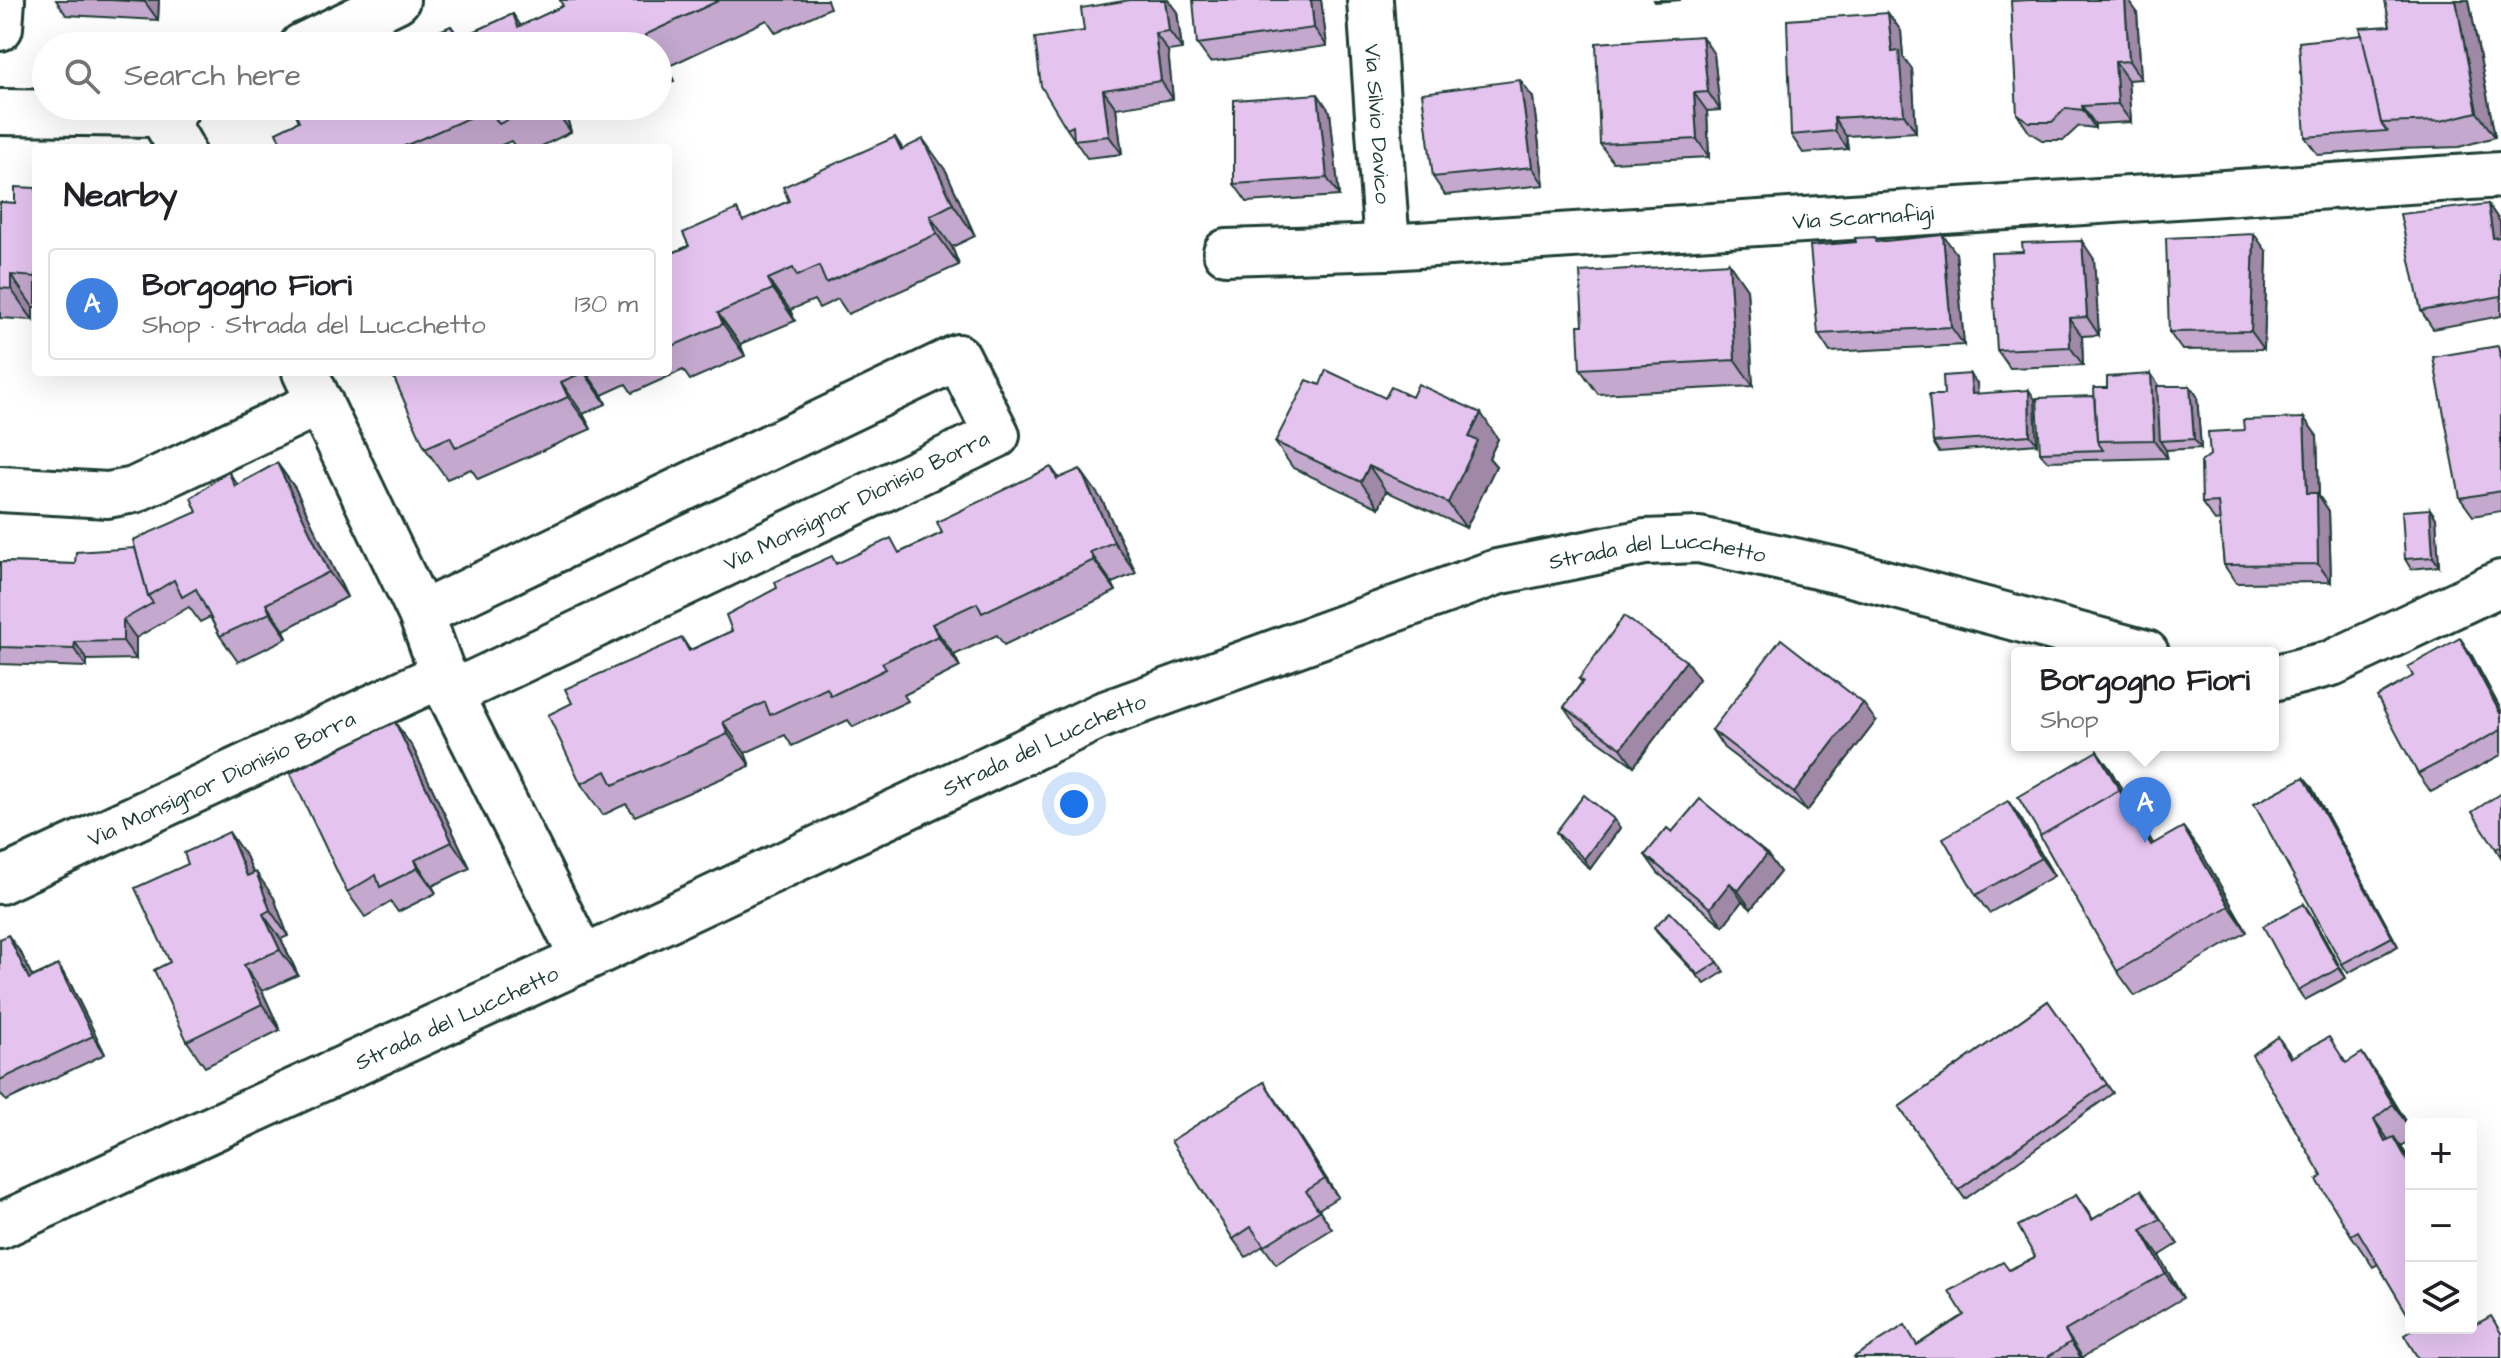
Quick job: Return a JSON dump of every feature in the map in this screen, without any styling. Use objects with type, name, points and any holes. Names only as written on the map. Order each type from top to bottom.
[{"type":"street","points":[[0,28],[2,0]]},
{"type":"street","points":[[331,32],[397,0]]},
{"type":"street","name":"Via Silvio Davico","points":[[1370,0],[1387,247]]},
{"type":"street","points":[[0,112],[32,114]]},
{"type":"street","points":[[126,120],[173,123]]},
{"type":"street","name":"Via Scarnafigi","points":[[1226,252],[1387,247],[2501,175]]},
{"type":"street","name":"Via Monsignor Dionisio Borra","points":[[0,881],[447,684],[997,435],[958,357],[421,614]]},
{"type":"street","points":[[0,489],[108,495],[134,490],[312,387],[421,614],[447,684],[583,959]]},
{"type":"street","name":"Strada del Lucchetto","points":[[0,1226],[583,959],[1102,715],[1497,572],[1645,542],[1699,540],[1812,565],[2123,647]]},
{"type":"street","points":[[2279,676],[2332,663],[2501,583]]},
{"type":"building","points":[[560,0],[720,0],[651,32],[473,32],[513,14],[518,27],[563,6]]},
{"type":"building","points":[[1130,0],[1165,0],[1169,31],[1155,33],[1161,81],[1103,90],[1109,136],[1074,140],[1073,126],[1067,129],[1041,86],[1035,38],[1084,31],[1081,8]]},
{"type":"building","points":[[1193,0],[1311,0],[1314,28],[1197,44]]},
{"type":"building","points":[[2125,0],[2129,61],[2115,62],[2118,104],[2082,106],[2083,110],[2066,108],[2052,122],[2029,122],[2017,114],[2011,1]]},
{"type":"building","points":[[2385,0],[2456,0],[2477,112],[2441,121],[2381,123],[2360,28],[2390,26]]},
{"type":"building","points":[[1888,13],[1892,52],[1899,51],[1904,114],[1834,118],[1835,131],[1791,135],[1787,20]]},
{"type":"building","points":[[451,26],[454,32],[438,32]]},
{"type":"building","points":[[2362,35],[2381,123],[2387,131],[2305,137],[2299,42]]},
{"type":"building","points":[[1702,36],[1708,92],[1694,93],[1697,139],[1600,144],[1596,43]]},
{"type":"building","points":[[1520,80],[1532,167],[1433,177],[1422,93]]},
{"type":"building","points":[[1318,94],[1327,178],[1234,184],[1234,100]]},
{"type":"building","points":[[464,120],[409,144],[281,144],[276,132],[299,121]]},
{"type":"building","points":[[895,137],[901,150],[923,139],[953,204],[930,216],[937,234],[826,283],[819,266],[797,276],[793,268],[768,279],[773,289],[718,313],[723,324],[672,346],[672,253],[689,246],[683,233],[737,209],[743,221],[789,201],[783,187]]},
{"type":"building","points":[[15,187],[32,188],[32,277],[11,275],[11,289],[0,288],[0,202],[15,203]]},
{"type":"building","points":[[2488,204],[2493,238],[2501,237],[2501,296],[2421,311],[2400,214]]},
{"type":"building","points":[[2254,234],[2251,331],[2169,332],[2166,238]]},
{"type":"building","points":[[1943,235],[1951,327],[1818,334],[1810,246],[1856,242],[1855,238],[1875,237],[1876,242]]},
{"type":"building","points":[[2082,241],[2087,317],[2069,318],[2070,347],[1997,350],[1991,253],[2023,252],[2022,243]]},
{"type":"building","points":[[1729,263],[1735,360],[1580,369],[1578,325],[1583,325],[1580,272]]},
{"type":"building","points":[[2498,346],[2501,361],[2501,491],[2460,498],[2433,357]]},
{"type":"building","points":[[1326,370],[1385,398],[1391,387],[1412,397],[1418,384],[1481,413],[1469,437],[1478,441],[1448,503],[1369,466],[1361,482],[1275,442],[1307,380],[1320,385]]},
{"type":"building","points":[[1970,374],[1972,394],[2029,390],[2030,435],[1933,442],[1929,395],[1944,395],[1943,376]]},
{"type":"building","points":[[2151,374],[2154,440],[2097,441],[2094,388],[2107,388],[2107,377]]},
{"type":"building","points":[[575,376],[561,382],[568,397],[456,448],[450,437],[425,448],[394,378]]},
{"type":"building","points":[[2157,386],[2190,386],[2194,439],[2160,441]]},
{"type":"building","points":[[2094,396],[2097,441],[2103,450],[2040,452],[2037,398]]},
{"type":"building","points":[[2304,418],[2307,493],[2317,493],[2318,564],[2224,565],[2218,502],[2202,503],[2201,462],[2210,455],[2208,432],[2244,430],[2243,420]]},
{"type":"building","points":[[277,463],[329,572],[266,604],[270,613],[220,636],[196,589],[182,597],[174,580],[148,596],[133,540],[197,512],[191,498],[228,471],[235,486]]},
{"type":"building","points":[[1051,467],[1057,479],[1080,469],[1114,542],[1090,552],[1094,560],[982,613],[977,603],[932,624],[938,636],[882,663],[886,669],[831,696],[827,688],[770,715],[765,702],[723,722],[728,734],[613,785],[606,771],[581,784],[548,715],[572,703],[565,689],[682,638],[689,651],[732,631],[726,615],[777,588],[775,582],[832,556],[836,564],[891,538],[899,553],[942,533],[937,522]]},
{"type":"building","points":[[2430,509],[2433,557],[2405,559],[2402,511]]},
{"type":"building","points":[[135,548],[148,596],[153,603],[123,620],[123,641],[75,642],[74,649],[0,647],[0,562],[75,564],[76,552]]},
{"type":"building","points":[[1624,616],[1686,661],[1621,748],[1564,707],[1583,681],[1579,679]]},
{"type":"building","points":[[2460,638],[2501,715],[2501,730],[2418,774],[2377,697],[2413,676],[2408,667]]},
{"type":"building","points":[[1781,639],[1863,703],[1794,793],[1712,730]]},
{"type":"building","points":[[395,722],[452,842],[415,860],[418,868],[380,887],[376,875],[347,892],[290,773]]},
{"type":"building","points":[[2097,751],[2124,798],[2119,790],[2041,836],[2018,797]]},
{"type":"building","points":[[2304,777],[2392,937],[2342,964],[2254,804]]},
{"type":"building","points":[[2119,790],[2151,845],[2183,827],[2229,906],[2117,971],[2040,836]]},
{"type":"building","points":[[2501,793],[2501,846],[2496,849],[2472,812]]},
{"type":"building","points":[[1584,795],[1614,819],[1584,859],[1556,832]]},
{"type":"building","points":[[1700,799],[1767,854],[1738,891],[1730,883],[1710,908],[1645,855],[1667,828],[1672,832]]},
{"type":"building","points":[[2008,801],[2041,858],[1976,895],[1943,838]]},
{"type":"building","points":[[229,832],[247,876],[256,872],[270,910],[263,914],[280,950],[244,965],[262,1004],[187,1041],[154,970],[170,962],[135,888],[188,864],[184,853]]},
{"type":"building","points":[[2304,904],[2339,968],[2298,991],[2263,926]]},
{"type":"building","points":[[1670,912],[1718,962],[1698,975],[1654,927]]},
{"type":"building","points":[[8,935],[29,979],[58,965],[93,1036],[0,1080],[0,939]]},
{"type":"building","points":[[2048,1001],[2107,1084],[1958,1190],[1899,1107]]},
{"type":"building","points":[[2278,1037],[2290,1058],[2329,1037],[2346,1063],[2362,1053],[2393,1104],[2374,1119],[2385,1141],[2394,1137],[2405,1156],[2405,1310],[2358,1231],[2351,1235],[2317,1180],[2322,1176],[2252,1055]]},
{"type":"building","points":[[1264,1082],[1325,1179],[1306,1191],[1319,1211],[1264,1246],[1251,1227],[1233,1239],[1171,1141]]},
{"type":"building","points":[[2141,1190],[2160,1219],[2141,1230],[2165,1273],[2065,1331],[2071,1342],[2046,1358],[1854,1357],[1905,1325],[1917,1345],[1964,1315],[1949,1291],[2003,1262],[2009,1270],[2035,1257],[2018,1226],[2076,1195],[2092,1220]]},
{"type":"building","points":[[2491,1316],[2501,1333],[2501,1358],[2418,1358],[2404,1335],[2477,1334],[2477,1324]]},
{"type":"place","name":"Borgogno Fiori","points":[[2145,843]]}]
